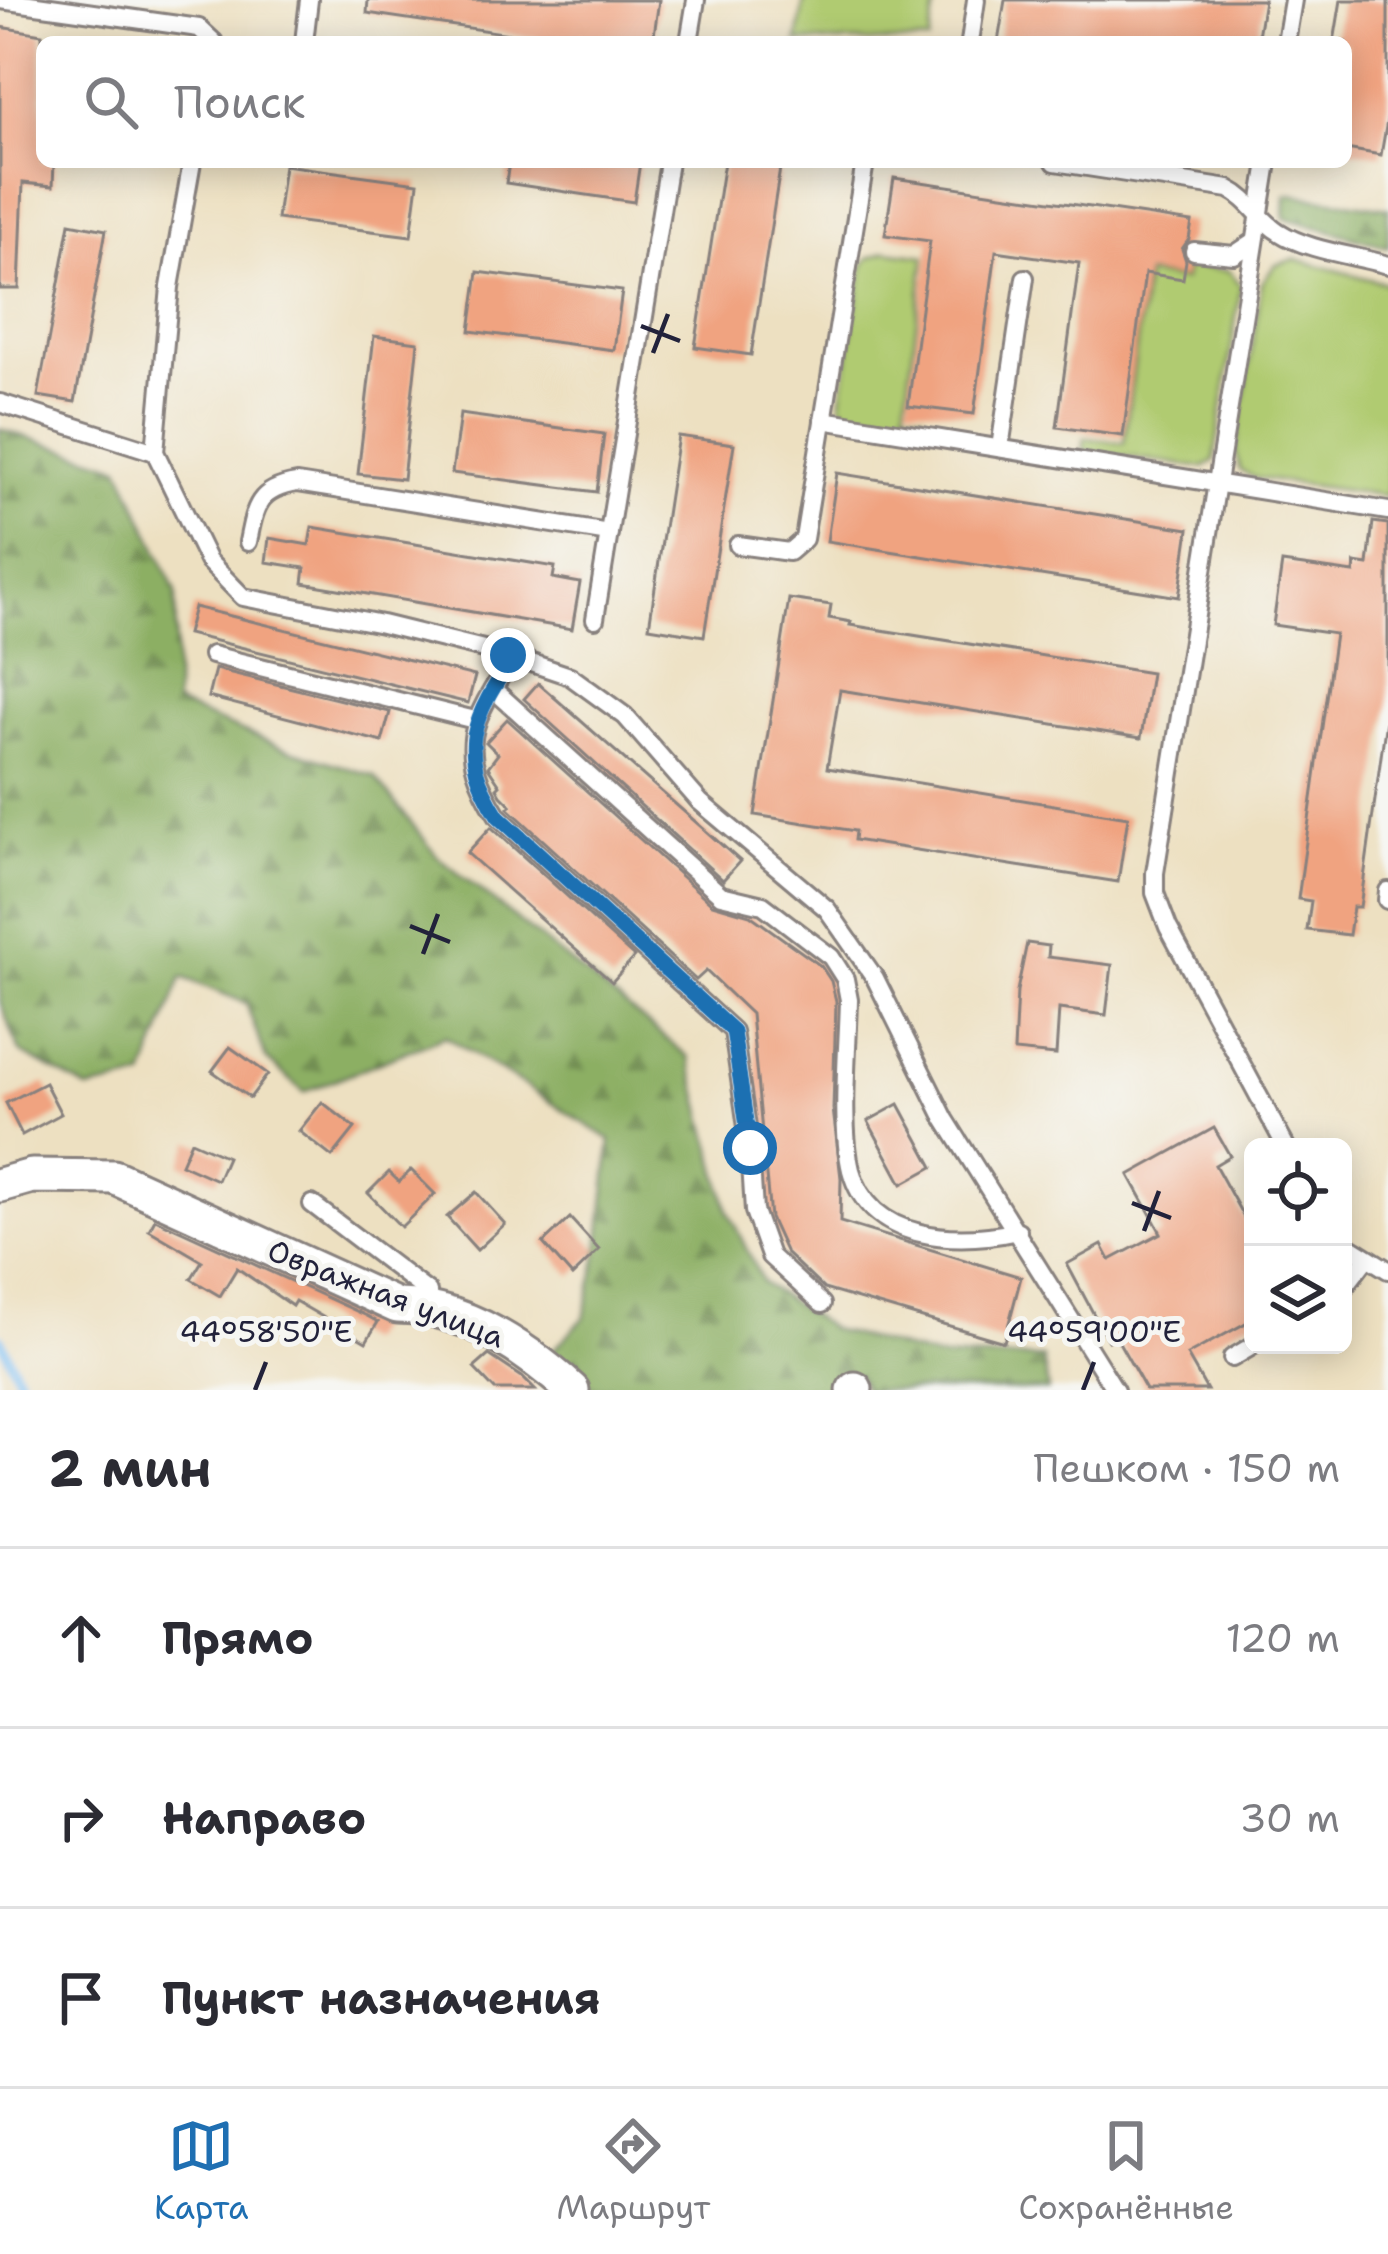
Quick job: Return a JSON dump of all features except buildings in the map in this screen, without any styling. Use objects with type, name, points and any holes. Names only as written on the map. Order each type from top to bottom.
[{"type":"street","name":"Овражная улица","points":[[0,1185],[32,1177],[114,1178],[397,1306],[429,1306],[527,1350],[572,1390]]},
{"type":"lane","points":[[1,0],[199,28],[208,36]]},
{"type":"lane","points":[[305,36],[309,0]]},
{"type":"lane","points":[[690,36],[696,0]]},
{"type":"lane","points":[[971,36],[976,0]]},
{"type":"lane","points":[[1287,36],[1293,0]]},
{"type":"lane","points":[[191,168],[170,287],[155,452],[208,561],[243,597],[382,624],[513,657],[570,676],[625,716],[700,802],[827,909],[874,978],[945,1119],[1115,1390]]},
{"type":"lane","points":[[595,619],[668,168]]},
{"type":"lane","points":[[738,545],[789,552],[804,539],[864,168]]},
{"type":"lane","points":[[1092,168],[1229,190],[1243,196],[1259,216],[1286,236],[1388,265]]},
{"type":"lane","points":[[1267,168],[1155,873],[1156,893],[1168,927],[1281,1138]]},
{"type":"lane","points":[[1194,251],[1234,255],[1255,240]]},
{"type":"lane","points":[[1000,448],[1024,278]]},
{"type":"lane","points":[[0,403],[155,452]]},
{"type":"lane","points":[[823,420],[1388,511]]},
{"type":"lane","points":[[248,542],[263,496],[277,486],[298,483],[609,533]]},
{"type":"lane","points":[[212,655],[475,720]]},
{"type":"lane","points":[[513,657],[475,720],[471,752],[475,776],[498,816],[733,1031],[754,1211],[770,1256],[822,1304]]},
{"type":"lane","points":[[493,688],[721,895],[763,905],[831,957],[849,1000],[851,1172],[879,1215],[902,1228],[948,1240],[1018,1232]]},
{"type":"lane","points":[[312,1204],[428,1292],[429,1306]]},
{"type":"lane","points":[[1349,1246],[1388,1270]]},
{"type":"lane","points":[[1352,1277],[1366,1259]]},
{"type":"lane","points":[[1232,1358],[1244,1351]]},
{"type":"green space","points":[[804,0],[936,0],[930,36],[798,36]]},
{"type":"green space","points":[[1290,194],[1388,208],[1388,247],[1285,218]]},
{"type":"green space","points":[[886,251],[925,256],[905,410],[924,414],[922,427],[853,416],[841,404],[863,266]]},
{"type":"green space","points":[[1295,259],[1388,284],[1388,496],[1254,478],[1239,469],[1236,452],[1262,283],[1275,265]]},
{"type":"green space","points":[[1187,266],[1229,271],[1241,285],[1214,461],[1203,468],[1083,450],[1085,438],[1124,443],[1146,275],[1184,280]]},
{"type":"green space","points":[[0,429],[120,466],[176,592],[175,704],[281,747],[374,776],[439,858],[689,1057],[728,1211],[763,1283],[831,1329],[937,1358],[1043,1358],[1048,1390],[865,1390],[858,1375],[821,1390],[592,1388],[551,1352],[584,1318],[599,1250],[611,1140],[445,1036],[304,1092],[266,1059],[246,1003],[182,977],[144,1078],[89,1090],[20,1052],[0,1002]]},
{"type":"waterway","points":[[0,1338],[24,1390]]},
{"type":"route","points":[[508,655],[513,657],[475,720],[471,752],[475,776],[498,816],[733,1031],[750,1148]]}]
